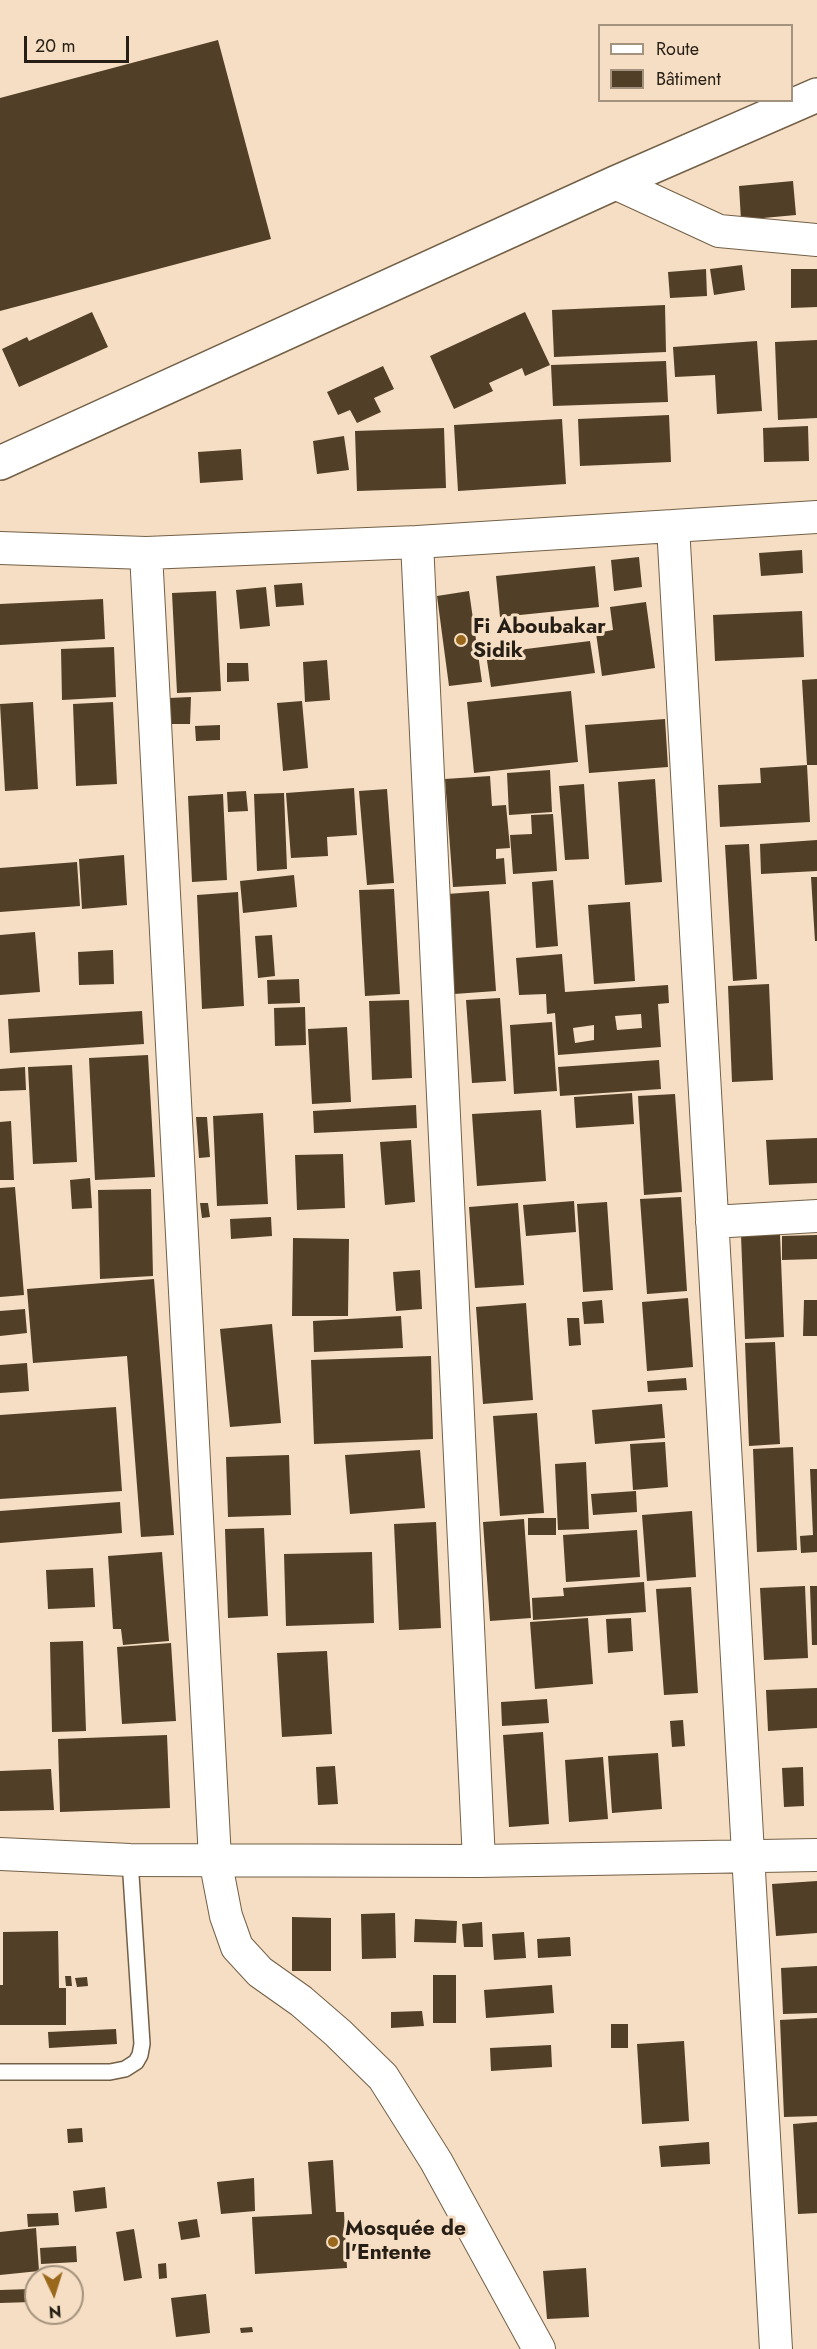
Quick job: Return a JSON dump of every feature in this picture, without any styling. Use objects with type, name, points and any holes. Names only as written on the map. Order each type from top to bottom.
[{"type":"street","points":[[0,464],[615,183],[817,95]]},
{"type":"street","points":[[615,183],[719,231],[817,240]]},
{"type":"street","points":[[0,548],[146,553],[417,542],[817,517]]},
{"type":"street","points":[[673,526],[776,2349]]},
{"type":"street","points":[[417,542],[479,1861]]},
{"type":"street","points":[[146,553],[215,1859],[226,1916],[237,1947],[260,1972],[301,2001],[384,2078],[436,2161],[539,2349]]},
{"type":"street","points":[[712,1222],[817,1216]]},
{"type":"street","points":[[0,1854],[130,1860],[479,1861],[817,1855]]},
{"type":"lane","points":[[0,2072],[110,2072],[125,2069],[140,2055],[142,2044],[130,1860]]},
{"type":"building","points":[[218,40],[271,239],[0,311],[0,98]]},
{"type":"building","points":[[793,181],[796,215],[741,220],[739,186]]},
{"type":"building","points":[[742,265],[745,290],[714,295],[710,269]]},
{"type":"building","points":[[706,269],[707,296],[670,298],[668,272]]},
{"type":"building","points":[[791,269],[817,269],[817,307],[791,308]]},
{"type":"building","points":[[665,305],[666,352],[554,357],[552,310]]},
{"type":"building","points":[[92,312],[108,347],[19,387],[2,349],[27,337],[29,341]]},
{"type":"building","points":[[525,312],[550,365],[525,376],[522,368],[489,383],[493,391],[454,409],[430,356]]},
{"type":"building","points":[[817,340],[817,418],[778,420],[775,342]]},
{"type":"building","points":[[757,341],[762,411],[717,414],[715,375],[675,377],[673,347]]},
{"type":"building","points":[[666,361],[668,402],[553,406],[551,365]]},
{"type":"building","points":[[383,366],[394,389],[374,398],[381,412],[357,423],[350,410],[338,415],[327,392]]},
{"type":"building","points":[[669,415],[671,462],[580,466],[578,419]]},
{"type":"building","points":[[562,419],[566,484],[458,491],[454,425]]},
{"type":"building","points":[[808,426],[809,461],[764,462],[763,428]]},
{"type":"building","points":[[444,428],[446,488],[357,491],[355,431]]},
{"type":"building","points":[[344,436],[349,470],[317,474],[313,441]]},
{"type":"building","points":[[241,449],[243,480],[200,483],[198,452]]},
{"type":"building","points":[[802,550],[803,573],[761,576],[759,553]]},
{"type":"building","points":[[639,557],[642,587],[614,591],[611,560]]},
{"type":"building","points":[[595,566],[599,607],[500,617],[496,576]]},
{"type":"building","points":[[302,583],[304,605],[276,607],[274,585]]},
{"type":"building","points":[[266,587],[270,626],[240,629],[236,590]]},
{"type":"building","points":[[216,591],[221,691],[177,693],[172,593]]},
{"type":"building","points":[[469,591],[482,682],[449,686],[437,596]]},
{"type":"building","points":[[103,599],[105,639],[0,645],[0,604]]},
{"type":"building","points":[[646,602],[655,668],[602,676],[596,633],[613,630],[610,607]]},
{"type":"building","points":[[802,611],[804,657],[715,661],[713,615]]},
{"type":"building","points":[[590,641],[595,673],[491,687],[486,654]]},
{"type":"building","points":[[114,647],[116,697],[62,700],[61,649]]},
{"type":"building","points":[[327,660],[330,700],[305,702],[303,662]]},
{"type":"building","points":[[227,663],[248,663],[249,681],[227,682]]},
{"type":"building","points":[[817,679],[817,765],[807,765],[802,680]]},
{"type":"building","points":[[571,691],[578,762],[474,773],[467,702]]},
{"type":"building","points":[[191,697],[190,724],[169,724],[169,698]]},
{"type":"building","points":[[302,701],[308,768],[283,771],[277,703]]},
{"type":"building","points":[[33,702],[38,789],[5,791],[0,704]]},
{"type":"building","points":[[113,702],[117,784],[76,786],[73,704]]},
{"type":"building","points":[[665,719],[668,767],[589,773],[585,725]]},
{"type":"building","points":[[220,725],[220,740],[196,741],[195,726]]},
{"type":"building","points":[[807,765],[810,822],[720,827],[718,785],[761,783],[760,768]]},
{"type":"building","points":[[550,770],[552,812],[509,815],[507,773]]},
{"type":"building","points":[[490,776],[492,806],[506,805],[510,848],[496,849],[496,859],[504,858],[506,884],[453,887],[445,779]]},
{"type":"building","points":[[655,779],[662,882],[625,885],[618,782]]},
{"type":"building","points":[[584,784],[589,859],[565,860],[559,786]]},
{"type":"building","points":[[354,788],[357,835],[327,837],[328,856],[291,858],[286,793]]},
{"type":"building","points":[[387,789],[394,883],[367,885],[359,791]]},
{"type":"building","points":[[246,791],[248,811],[228,812],[227,792]]},
{"type":"building","points":[[284,793],[287,869],[257,871],[254,794]]},
{"type":"building","points":[[223,794],[227,880],[192,882],[188,796]]},
{"type":"building","points":[[553,814],[557,871],[513,874],[510,835],[532,834],[531,815]]},
{"type":"building","points":[[817,840],[817,871],[761,874],[760,844]]},
{"type":"building","points":[[749,844],[757,979],[733,981],[725,845]]},
{"type":"building","points":[[124,855],[127,905],[82,909],[79,859]]},
{"type":"building","points":[[77,862],[80,906],[0,912],[0,868]]},
{"type":"building","points":[[294,875],[297,907],[243,913],[240,881]]},
{"type":"building","points":[[811,877],[817,877],[817,941],[815,941]]},
{"type":"building","points":[[553,880],[558,946],[536,948],[532,882]]},
{"type":"building","points":[[394,889],[400,994],[365,996],[359,890]]},
{"type":"building","points":[[489,891],[496,991],[454,994],[447,894]]},
{"type":"building","points":[[238,892],[244,1006],[202,1009],[197,895]]},
{"type":"building","points":[[630,902],[635,981],[594,984],[588,905]]},
{"type":"building","points":[[35,932],[40,992],[0,995],[0,935]]},
{"type":"building","points":[[272,935],[275,976],[258,978],[255,936]]},
{"type":"building","points":[[113,950],[114,984],[79,985],[78,952]]},
{"type":"building","points":[[562,954],[565,992],[668,985],[669,1003],[658,1004],[661,1047],[558,1055],[555,1013],[547,1014],[546,994],[519,995],[516,958]],"holes":[[[641,1014],[642,1028],[617,1030],[615,1016]],[[594,1025],[594,1040],[575,1043],[573,1028]]]},
{"type":"building","points":[[299,979],[300,1003],[268,1004],[267,980]]},
{"type":"building","points":[[769,984],[773,1080],[732,1082],[728,986]]},
{"type":"building","points":[[500,998],[506,1081],[472,1083],[466,1000]]},
{"type":"building","points":[[409,1000],[412,1078],[372,1080],[369,1001]]},
{"type":"building","points":[[305,1007],[306,1045],[275,1046],[274,1008]]},
{"type":"building","points":[[142,1011],[144,1044],[10,1053],[8,1019]]},
{"type":"building","points":[[552,1022],[557,1091],[514,1094],[510,1025]]},
{"type":"building","points":[[347,1027],[351,1102],[312,1104],[308,1029]]},
{"type":"building","points":[[148,1055],[155,1177],[95,1180],[89,1058]]},
{"type":"building","points":[[659,1060],[661,1089],[560,1096],[558,1067]]},
{"type":"building","points":[[72,1065],[77,1162],[33,1164],[28,1067]]},
{"type":"building","points":[[25,1067],[26,1090],[0,1091],[0,1069]]},
{"type":"building","points":[[632,1093],[634,1124],[576,1128],[574,1097]]},
{"type":"building","points":[[675,1094],[682,1192],[644,1195],[638,1096]]},
{"type":"building","points":[[416,1105],[417,1128],[314,1133],[313,1111]]},
{"type":"building","points":[[541,1110],[546,1181],[477,1186],[472,1114]]},
{"type":"building","points":[[263,1113],[268,1204],[217,1206],[213,1116]]},
{"type":"building","points":[[196,1117],[207,1117],[210,1157],[199,1158]]},
{"type":"building","points":[[11,1121],[14,1180],[0,1180],[0,1122]]},
{"type":"building","points":[[817,1138],[817,1183],[769,1185],[766,1140]]},
{"type":"building","points":[[411,1140],[415,1202],[385,1205],[380,1142]]},
{"type":"building","points":[[343,1154],[345,1208],[297,1210],[295,1155]]},
{"type":"building","points":[[90,1178],[92,1208],[72,1209],[70,1180]]},
{"type":"building","points":[[15,1187],[24,1295],[0,1297],[0,1188]]},
{"type":"building","points":[[151,1189],[153,1276],[100,1279],[98,1190]]},
{"type":"building","points":[[681,1197],[687,1291],[647,1294],[640,1199]]},
{"type":"building","points":[[574,1201],[576,1232],[526,1236],[523,1205]]},
{"type":"building","points":[[607,1202],[613,1290],[583,1292],[577,1204]]},
{"type":"building","points":[[200,1203],[208,1203],[210,1217],[202,1218]]},
{"type":"building","points":[[518,1203],[524,1285],[475,1288],[469,1207]]},
{"type":"building","points":[[271,1217],[272,1236],[231,1239],[230,1219]]},
{"type":"building","points":[[780,1234],[784,1337],[745,1339],[741,1235]]},
{"type":"building","points":[[817,1235],[817,1259],[782,1260],[782,1236]]},
{"type":"building","points":[[293,1238],[349,1239],[348,1316],[292,1316]]},
{"type":"building","points":[[420,1270],[422,1309],[396,1311],[393,1272]]},
{"type":"building","points":[[154,1279],[174,1535],[141,1537],[127,1356],[33,1363],[27,1289]]},
{"type":"building","points":[[688,1298],[693,1367],[647,1371],[642,1302]]},
{"type":"building","points":[[602,1300],[604,1323],[584,1324],[582,1302]]},
{"type":"building","points":[[804,1300],[817,1300],[817,1336],[803,1336]]},
{"type":"building","points":[[526,1303],[533,1400],[483,1404],[476,1307]]},
{"type":"building","points":[[25,1309],[27,1333],[0,1336],[0,1311]]},
{"type":"building","points":[[401,1316],[403,1348],[314,1352],[313,1321]]},
{"type":"building","points":[[567,1318],[579,1318],[581,1345],[569,1346]]},
{"type":"building","points":[[272,1324],[281,1423],[230,1427],[220,1329]]},
{"type":"building","points":[[775,1342],[780,1444],[749,1446],[745,1343]]},
{"type":"building","points":[[431,1356],[433,1439],[314,1444],[311,1360]]},
{"type":"building","points":[[27,1363],[29,1391],[0,1393],[0,1365]]},
{"type":"building","points":[[686,1378],[687,1390],[648,1392],[647,1381]]},
{"type":"building","points":[[662,1404],[665,1438],[595,1444],[592,1410]]},
{"type":"building","points":[[116,1407],[122,1491],[0,1499],[0,1415]]},
{"type":"building","points":[[537,1413],[544,1513],[500,1516],[493,1416]]},
{"type":"building","points":[[665,1442],[668,1487],[633,1490],[630,1444]]},
{"type":"building","points":[[793,1447],[797,1550],[757,1552],[753,1449]]},
{"type":"building","points":[[420,1450],[425,1508],[350,1514],[345,1455]]},
{"type":"building","points":[[289,1455],[291,1515],[228,1517],[226,1457]]},
{"type":"building","points":[[586,1462],[589,1529],[558,1530],[555,1464]]},
{"type":"building","points":[[810,1469],[817,1469],[817,1552],[801,1553],[800,1536],[813,1535]]},
{"type":"building","points":[[636,1491],[637,1512],[593,1515],[591,1494]]},
{"type":"building","points":[[120,1502],[122,1533],[0,1543],[0,1511]]},
{"type":"building","points":[[692,1511],[696,1577],[647,1581],[642,1515]]},
{"type":"building","points":[[528,1518],[556,1518],[556,1535],[528,1535]]},
{"type":"building","points":[[524,1519],[531,1618],[490,1621],[483,1522]]},
{"type":"building","points":[[436,1522],[441,1628],[399,1630],[394,1524]]},
{"type":"building","points":[[264,1528],[268,1616],[228,1618],[225,1529]]},
{"type":"building","points":[[637,1530],[640,1577],[566,1582],[563,1535]]},
{"type":"building","points":[[162,1552],[169,1641],[123,1645],[121,1629],[113,1629],[108,1556]]},
{"type":"building","points":[[372,1552],[374,1623],[286,1626],[284,1554]]},
{"type":"building","points":[[93,1568],[95,1607],[48,1609],[46,1570]]},
{"type":"building","points":[[644,1582],[646,1612],[533,1620],[532,1598],[564,1596],[563,1588]]},
{"type":"building","points":[[805,1586],[808,1658],[764,1660],[760,1588]]},
{"type":"building","points":[[810,1586],[817,1586],[817,1645],[812,1645]]},
{"type":"building","points":[[691,1587],[698,1693],[664,1695],[656,1589]]},
{"type":"building","points":[[588,1618],[593,1684],[535,1689],[530,1622]]},
{"type":"building","points":[[631,1618],[633,1651],[608,1653],[606,1619]]},
{"type":"building","points":[[83,1641],[86,1731],[52,1732],[50,1642]]},
{"type":"building","points":[[171,1643],[176,1721],[122,1724],[117,1647]]},
{"type":"building","points":[[327,1651],[332,1734],[282,1737],[277,1653]]},
{"type":"building","points":[[817,1688],[817,1728],[768,1731],[766,1690]]},
{"type":"building","points":[[547,1699],[549,1723],[502,1726],[501,1702]]},
{"type":"building","points":[[683,1720],[685,1746],[672,1747],[670,1721]]},
{"type":"building","points":[[543,1732],[549,1824],[509,1827],[503,1735]]},
{"type":"building","points":[[167,1735],[170,1808],[60,1812],[58,1739]]},
{"type":"building","points":[[658,1753],[662,1809],[612,1813],[608,1756]]},
{"type":"building","points":[[603,1757],[608,1819],[569,1822],[565,1760]]},
{"type":"building","points":[[335,1766],[338,1804],[318,1805],[316,1767]]},
{"type":"building","points":[[803,1767],[804,1806],[784,1807],[782,1768]]},
{"type":"building","points":[[51,1769],[54,1810],[0,1811],[0,1771]]},
{"type":"building","points":[[817,1881],[817,1933],[776,1936],[772,1884]]},
{"type":"building","points":[[395,1913],[396,1958],[362,1959],[361,1914]]},
{"type":"building","points":[[292,1917],[331,1918],[331,1971],[292,1971]]},
{"type":"building","points":[[415,1919],[457,1921],[456,1943],[414,1942]]},
{"type":"building","points":[[482,1922],[483,1947],[464,1947],[462,1924]]},
{"type":"building","points":[[58,1931],[59,1988],[66,1988],[66,2025],[0,2025],[3,1932]]},
{"type":"building","points":[[524,1932],[526,1958],[494,1960],[492,1934]]},
{"type":"building","points":[[570,1937],[571,1956],[538,1958],[537,1939]]},
{"type":"building","points":[[817,1966],[817,2013],[783,2014],[781,1968]]},
{"type":"building","points":[[433,1975],[456,1975],[456,2023],[433,2023]]},
{"type":"building","points":[[65,1976],[71,1976],[72,1986],[66,1986]]},
{"type":"building","points":[[87,1977],[88,1986],[77,1987],[75,1978]]},
{"type":"building","points":[[552,1985],[554,2013],[486,2018],[484,1990]]},
{"type":"building","points":[[422,2011],[424,2026],[391,2028],[391,2012]]},
{"type":"building","points":[[817,2018],[817,2116],[784,2117],[780,2020]]},
{"type":"building","points":[[611,2024],[628,2024],[628,2048],[611,2048]]},
{"type":"building","points":[[116,2029],[117,2044],[49,2048],[48,2032]]},
{"type":"building","points":[[684,2041],[689,2121],[642,2124],[637,2044]]},
{"type":"building","points":[[551,2045],[552,2067],[491,2071],[490,2048]]},
{"type":"building","points":[[817,2122],[817,2213],[798,2214],[793,2124]]},
{"type":"building","points":[[82,2128],[83,2142],[68,2143],[67,2129]]},
{"type":"building","points":[[709,2142],[710,2164],[661,2167],[659,2146]]},
{"type":"building","points":[[333,2160],[336,2212],[344,2212],[347,2268],[255,2274],[252,2217],[312,2214],[308,2162]]},
{"type":"building","points":[[254,2178],[255,2211],[221,2214],[217,2182]]},
{"type":"building","points":[[105,2187],[107,2208],[75,2212],[73,2191]]},
{"type":"building","points":[[58,2213],[59,2225],[28,2227],[27,2214]]},
{"type":"building","points":[[197,2219],[200,2237],[181,2240],[178,2222]]},
{"type":"building","points":[[36,2228],[39,2265],[24,2265],[24,2273],[0,2275],[0,2232]]},
{"type":"building","points":[[134,2229],[142,2278],[124,2281],[116,2232]]},
{"type":"building","points":[[76,2246],[77,2262],[41,2264],[40,2248]]},
{"type":"building","points":[[166,2263],[167,2278],[159,2279],[158,2264]]},
{"type":"building","points":[[586,2268],[589,2317],[547,2319],[543,2271]]},
{"type":"building","points":[[24,2289],[24,2302],[0,2303],[0,2290]]},
{"type":"building","points":[[206,2294],[210,2333],[176,2337],[171,2298]]},
{"type":"building","points":[[252,2327],[253,2332],[241,2333],[240,2328]]},
{"type":"place","name":"Fi Aboubakar Sidik","points":[[461,640]]},
{"type":"place","name":"Mosquée de l'Entente","points":[[333,2242]]}]
